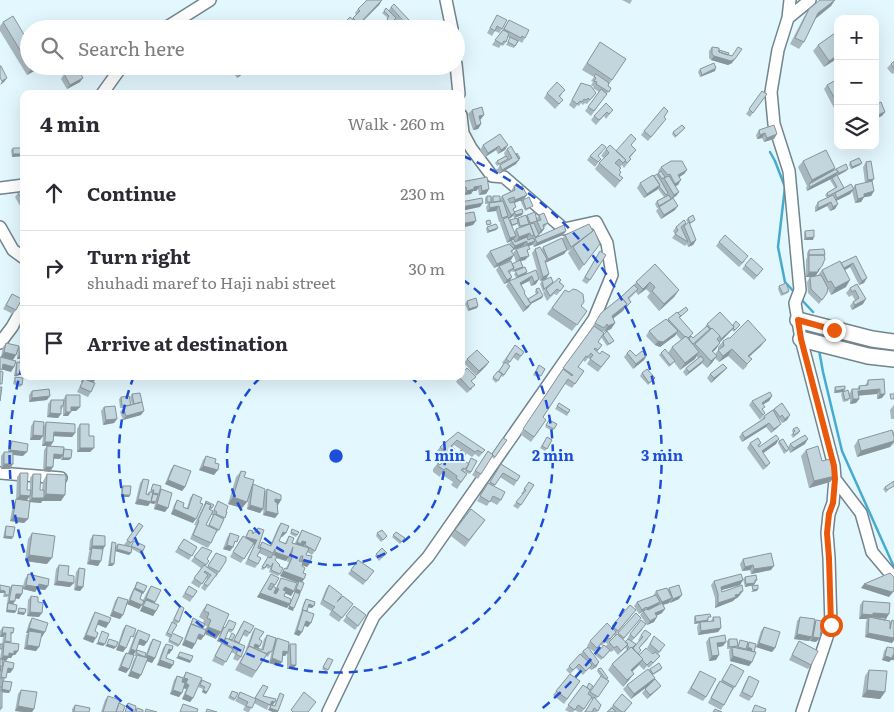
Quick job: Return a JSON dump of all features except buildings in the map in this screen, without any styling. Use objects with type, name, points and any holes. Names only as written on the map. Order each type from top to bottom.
[{"type":"main road","points":[[798,320],[872,339],[894,342]]},
{"type":"main road","points":[[801,339],[868,356],[894,358]]},
{"type":"street","points":[[178,20],[210,0]]},
{"type":"street","points":[[446,0],[450,20]]},
{"type":"street","points":[[790,0],[788,18],[778,50],[771,92],[774,124],[789,171],[800,290],[795,302],[801,339],[834,466],[835,479],[833,503],[829,514],[827,533],[831,625],[802,712]]},
{"type":"street","points":[[788,18],[810,0]]},
{"type":"street","points":[[105,90],[116,75]]},
{"type":"street","points":[[457,75],[459,90]]},
{"type":"street","points":[[328,712],[374,616],[428,557],[594,319],[612,275],[607,243],[596,222],[564,229],[504,177],[492,176],[471,148],[465,136]]},
{"type":"street","points":[[0,188],[20,186]]},
{"type":"street","points":[[0,227],[13,250],[20,255]]},
{"type":"street","points":[[0,343],[20,313]]},
{"type":"street","points":[[0,473],[63,478]]},
{"type":"street","points":[[835,479],[861,513],[872,552],[894,578]]},
{"type":"waterway","points":[[770,152],[785,187],[778,247],[785,282],[795,293]]},
{"type":"waterway","points":[[800,298],[813,312]]},
{"type":"waterway","points":[[819,350],[842,451],[894,567]]},
{"type":"route","points":[[831,625],[827,533],[829,514],[833,503],[834,466],[801,339],[798,320],[834,330]]}]
